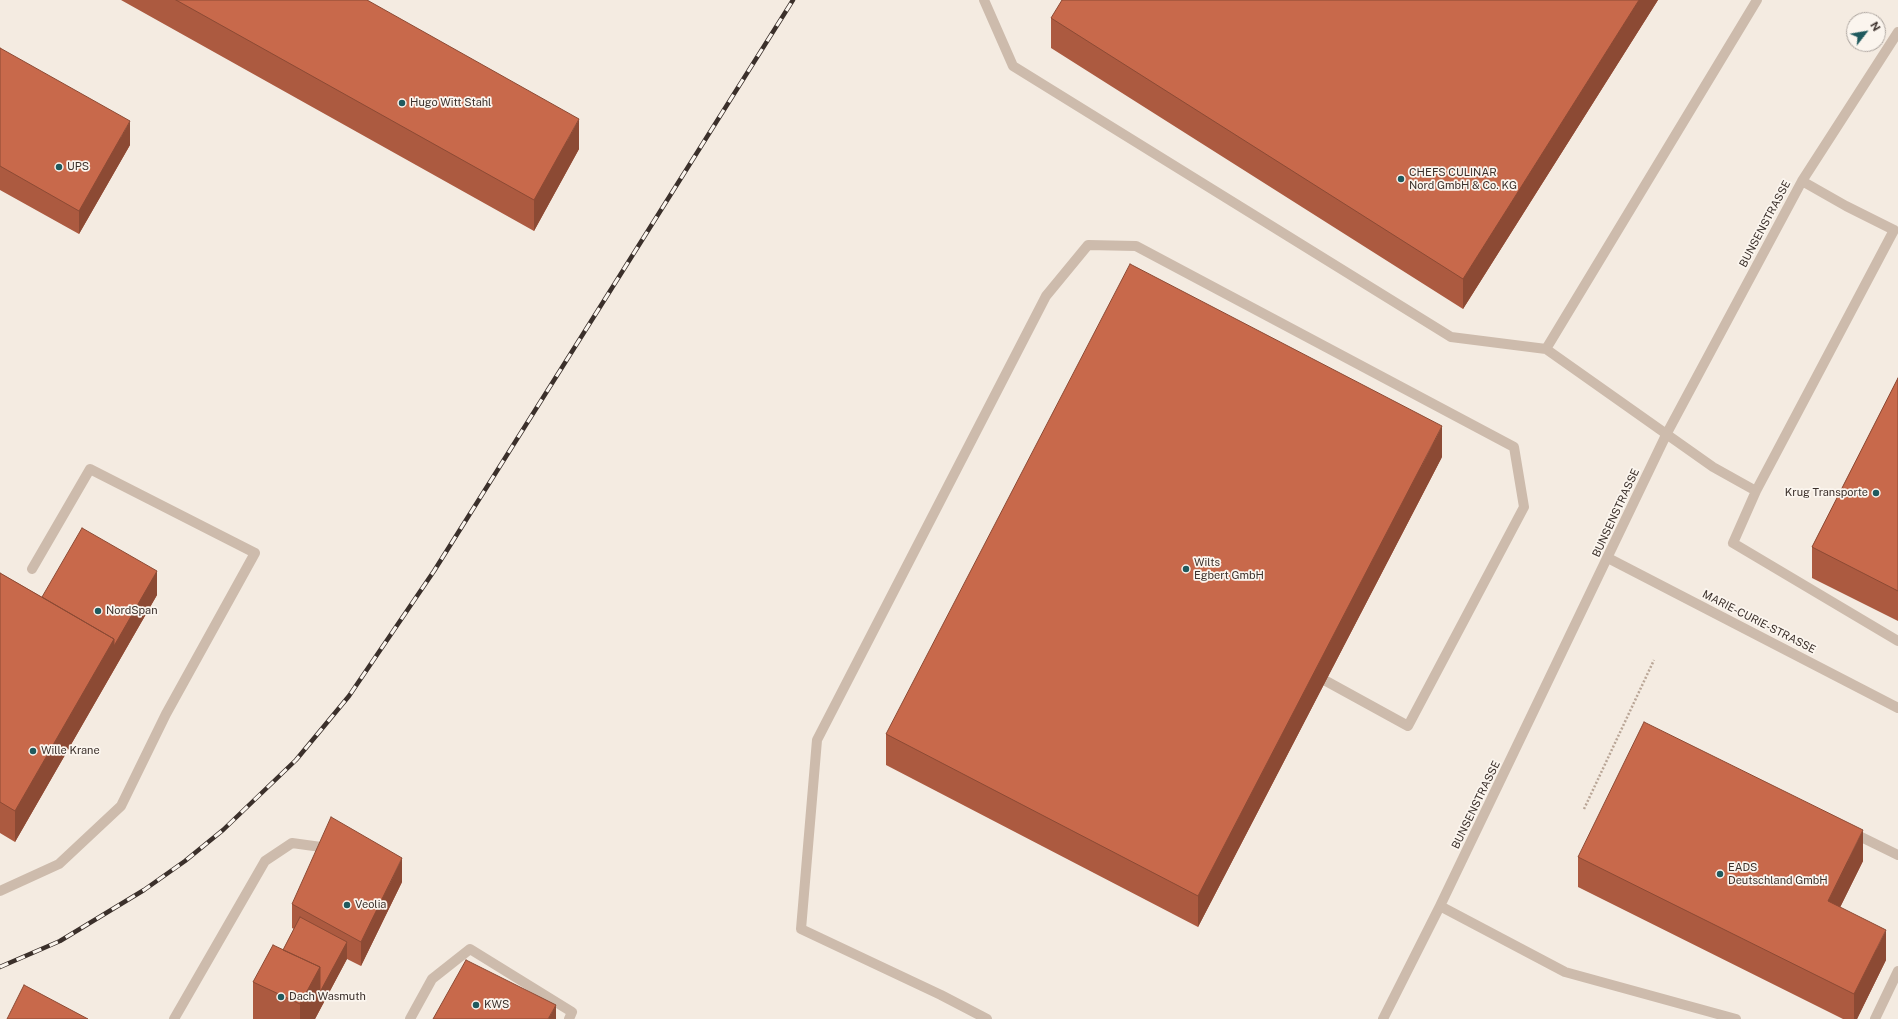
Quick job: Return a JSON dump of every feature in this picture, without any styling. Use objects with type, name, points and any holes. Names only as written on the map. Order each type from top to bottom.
[{"type":"street","points":[[984,0],[1014,66],[1451,337],[1546,349],[1667,433],[1713,467],[1756,491]]},
{"type":"street","points":[[1546,349],[1757,0]]},
{"type":"street","name":"BUNSENSTRASSE","points":[[1383,1019],[1440,906],[1667,433],[1802,181],[1898,32]]},
{"type":"street","points":[[1802,181],[1846,206],[1894,230],[1756,491],[1732,543],[1898,641]]},
{"type":"street","points":[[986,1019],[941,995],[802,929],[816,740],[1046,296],[1088,245],[1136,246],[1514,448],[1524,507],[1408,726],[1326,680]]},
{"type":"street","points":[[0,892],[59,864],[121,806],[166,714],[255,553],[90,469],[32,569]]},
{"type":"street","name":"MARIE-CURIE-STRASSE","points":[[1608,558],[1898,708]]},
{"type":"street","points":[[1841,827],[1898,855]]},
{"type":"street","points":[[174,1019],[265,861],[292,843],[321,847]]},
{"type":"street","points":[[1440,906],[1565,972],[1736,1019]]},
{"type":"street","points":[[410,1019],[432,979],[470,949],[572,1012],[569,1019]]},
{"type":"street","points":[[1875,1019],[1898,971]]},
{"type":"path","points":[[1584,808],[1654,660]]},
{"type":"building","name":"Hugo Witt Stahl","points":[[176,0],[367,0],[579,119],[534,200]]},
{"type":"building","name":"CHEFS CULINAR Nord GmbH & Co. KG","points":[[1062,0],[1639,0],[1463,279],[1051,18]]},
{"type":"building","name":"UPS","points":[[0,48],[130,121],[79,211],[0,166]]},
{"type":"building","name":"Wilts Egbert GmbH","points":[[1130,264],[1442,426],[1198,896],[886,734]]},
{"type":"building","name":"Krug Transporte","points":[[1898,378],[1898,591],[1812,547]]},
{"type":"building","points":[[82,528],[157,571],[114,646],[114,639],[42,597]]},
{"type":"building","name":"Wille Krane","points":[[0,573],[114,639],[15,811],[0,802]]},
{"type":"building","name":"EADS Deutschland GmbH","points":[[1644,722],[1863,830],[1828,901],[1886,930],[1854,994],[1578,857]]},
{"type":"building","name":"Veolia","points":[[331,817],[402,858],[361,942],[292,904]]},
{"type":"building","points":[[300,917],[347,942],[320,992],[320,967],[283,950]]},
{"type":"building","points":[[273,945],[320,967],[300,1004],[253,982]]},
{"type":"building","points":[[466,960],[556,1005],[548,1019],[433,1019]]},
{"type":"building","points":[[24,985],[88,1019],[7,1019]]},
{"type":"railway","points":[[0,967],[60,941],[144,890],[185,861],[223,830],[296,760],[349,696],[434,571],[793,0]]},
{"type":"place","name":"Hugo Witt Stahl","points":[[402,103]]},
{"type":"place","name":"UPS","points":[[59,167]]},
{"type":"place","name":"CHEFS CULINAR Nord GmbH & Co. KG","points":[[1401,179]]},
{"type":"place","name":"Krug Transporte","points":[[1876,493]]},
{"type":"place","name":"Wilts Egbert GmbH","points":[[1186,569]]},
{"type":"place","name":"NordSpan","points":[[98,611]]},
{"type":"place","name":"Wille Krane","points":[[33,751]]},
{"type":"place","name":"EADS Deutschland GmbH","points":[[1720,874]]},
{"type":"place","name":"Veolia","points":[[347,905]]},
{"type":"place","name":"Dach Wasmuth","points":[[281,997]]},
{"type":"place","name":"KWS","points":[[476,1005]]}]
